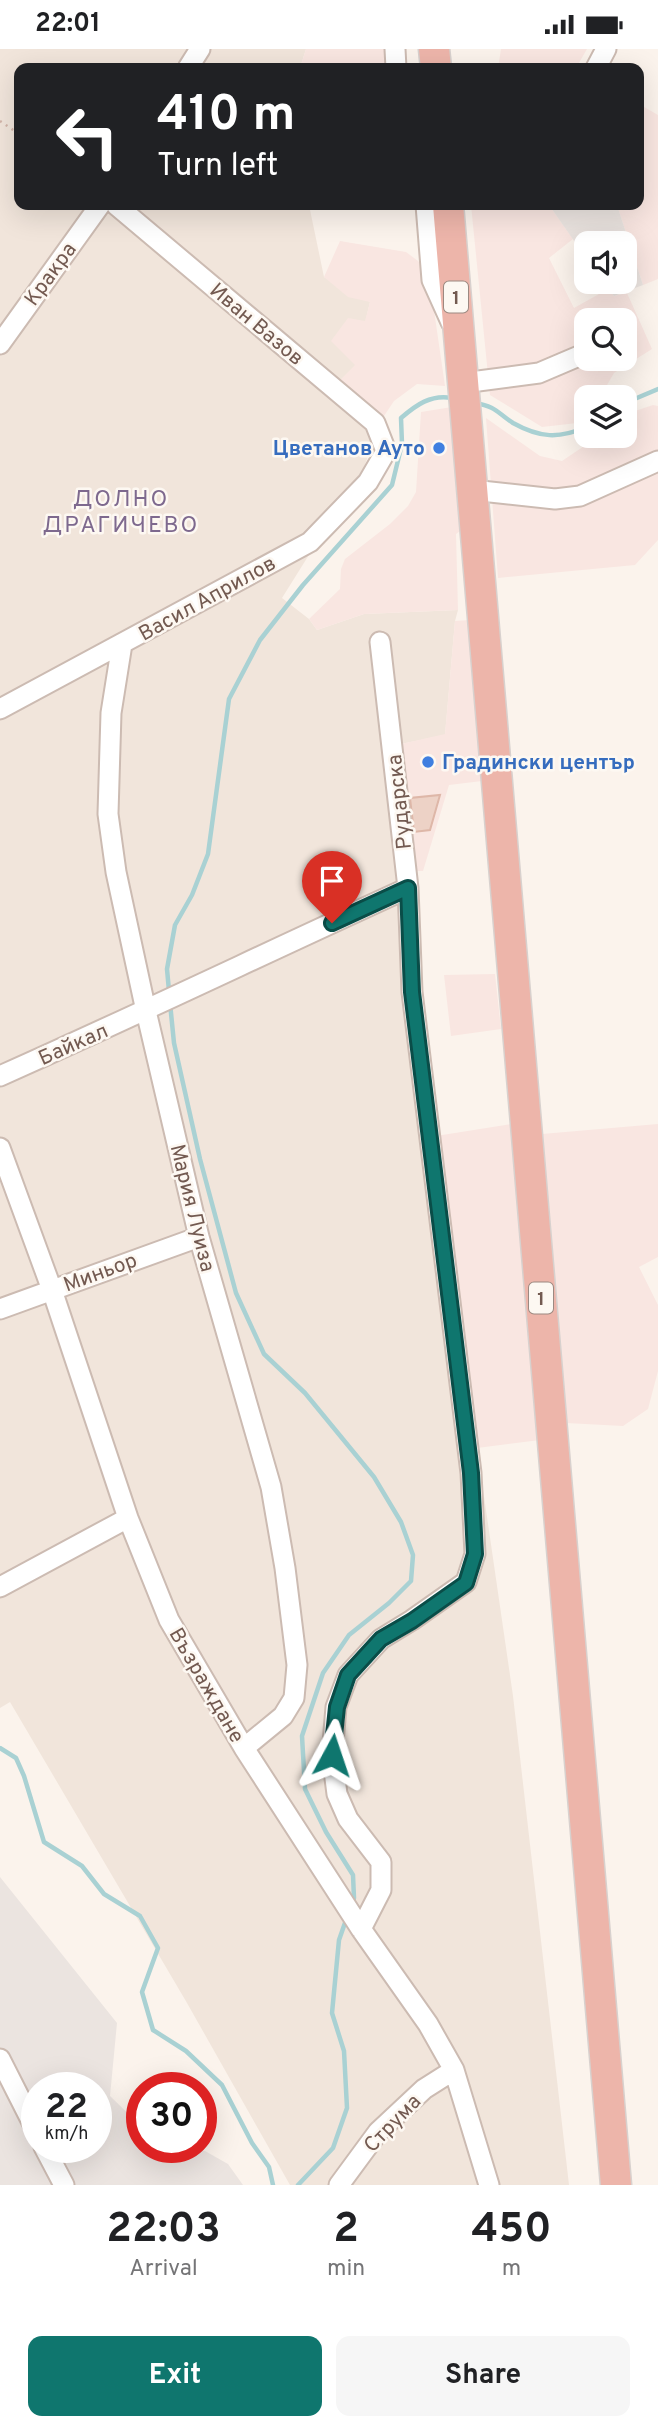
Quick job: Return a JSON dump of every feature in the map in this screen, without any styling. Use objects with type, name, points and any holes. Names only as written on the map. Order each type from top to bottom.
[{"type":"highway","name":"1","points":[[448,210],[616,2185]]},
{"type":"street","name":"Кракра","points":[[0,344],[96,210]]},
{"type":"street","name":"Иван Вазов","points":[[122,210],[375,423],[386,451]]},
{"type":"street","points":[[426,210],[432,280],[460,340]]},
{"type":"street","points":[[464,395],[539,373],[574,358]]},
{"type":"street","name":"Васил Априлов","points":[[0,709],[310,542],[368,482],[386,451]]},
{"type":"street","points":[[472,490],[555,499],[580,496],[658,461]]},
{"type":"street","name":"Рударска","points":[[358,1925],[381,1890],[381,1861],[348,1819],[337,1794],[332,1755],[337,1707],[348,1675],[381,1639],[466,1583],[475,1554],[471,1473],[412,992],[408,888],[380,642]]},
{"type":"street","name":"Мария Луиза","points":[[122,644],[111,713],[108,814],[116,872],[153,1008],[199,1237],[271,1487],[285,1568],[297,1665],[294,1699],[283,1716],[244,1748]]},
{"type":"street","name":"Байкал","points":[[0,1076],[153,1008],[408,888]]},
{"type":"street","name":"Възраждане","points":[[0,1148],[52,1290],[128,1517],[169,1620],[244,1748],[358,1925],[428,2024],[454,2070],[489,2185]]},
{"type":"street","name":"Миньор","points":[[0,1309],[199,1237]]},
{"type":"street","points":[[0,1587],[128,1517]]},
{"type":"street","points":[[0,2059],[21,2100]]},
{"type":"street","name":"Струма","points":[[339,2185],[377,2132],[424,2089],[454,2070]]},
{"type":"street","points":[[52,2163],[64,2185]]},
{"type":"shaded area","points":[[0,49],[306,49],[302,63],[14,63],[14,210],[310,210],[324,277],[370,302],[355,366],[341,380],[382,419],[364,467],[282,598],[309,619],[317,630],[364,614],[458,610],[445,735],[401,744],[436,1136],[513,1696],[569,2185],[290,2185],[187,2003],[10,1702],[0,1708]]},
{"type":"shaded area","points":[[306,49],[399,49],[400,63],[302,63]]},
{"type":"shaded area","points":[[501,49],[587,49],[579,63],[499,63]]},
{"type":"shaded area","points":[[644,107],[658,115],[658,279],[643,285],[637,267],[637,231],[625,231],[619,210],[644,210]]},
{"type":"shaded area","points":[[472,210],[553,210],[573,239],[549,258],[574,308],[574,371],[617,371],[607,385],[574,385],[574,423],[542,427],[490,395]]},
{"type":"shaded area","points":[[552,210],[619,210],[625,231],[574,231],[574,241]]},
{"type":"shaded area","points":[[340,241],[406,252],[426,267],[429,276],[445,386],[417,384],[394,401],[382,419],[340,380],[355,365],[331,341],[348,318],[365,321],[370,302],[348,297],[324,277]]},
{"type":"shaded area","points":[[637,267],[643,285],[637,287]]},
{"type":"shaded area","points":[[599,294],[627,294],[634,308],[574,308]]},
{"type":"shaded area","points":[[637,315],[652,349],[637,358]]},
{"type":"shaded area","points":[[658,406],[658,540],[635,565],[498,578],[486,418],[540,456],[562,461],[581,448],[637,448],[637,410]]},
{"type":"shaded area","points":[[452,407],[463,529],[456,534],[458,610],[364,614],[317,630],[309,619],[340,589],[341,569],[345,559],[390,524],[408,506],[416,492],[421,412]]},
{"type":"shaded area","points":[[470,620],[482,781],[449,785],[423,871],[413,871],[401,744],[445,734],[455,621]]},
{"type":"shaded area","points":[[495,974],[501,1029],[451,1036],[444,975]]},
{"type":"shaded area","points":[[511,1124],[540,1440],[477,1448],[436,1136]]},
{"type":"shaded area","points":[[658,1124],[658,1257],[639,1267],[658,1305],[658,1371],[648,1409],[623,1426],[566,1423],[542,1134]]},
{"type":"shaded area","points":[[0,1877],[117,2023],[112,2075],[112,2072],[21,2072],[21,2163],[112,2163],[112,2098],[126,2112],[126,2163],[217,2163],[217,2158],[228,2164],[243,2185],[0,2185]]},
{"type":"building","points":[[440,795],[430,830],[414,832],[410,798]]},
{"type":"waterway","points":[[637,398],[658,389]]},
{"type":"waterway","points":[[169,991],[167,969],[175,925],[192,895],[208,854],[229,699],[260,640],[303,585],[392,485],[402,444],[401,418],[424,402],[437,398],[452,398]]},
{"type":"waterway","points":[[475,403],[492,408],[532,432],[558,435],[574,431]]},
{"type":"waterway","points":[[170,1003],[174,1043],[200,1159],[236,1293],[264,1354],[305,1393],[374,1477],[401,1522],[413,1555],[411,1581],[389,1603],[349,1635],[323,1673],[302,1736],[305,1789],[326,1832],[353,1875],[352,1905]]},
{"type":"waterway","points":[[0,1748],[16,1758],[44,1842],[82,1866],[104,1894],[140,1916],[158,1948],[142,1992],[153,2030],[186,2051],[222,2085],[252,2143],[269,2167],[273,2185]]},
{"type":"waterway","points":[[298,2185],[333,2148],[347,2108],[344,2051],[332,2013],[339,1940],[346,1920]]},
{"type":"place","name":"Цветанов Ауто","points":[[439,448]]},
{"type":"place","name":"Градински център","points":[[428,762]]},
{"type":"district","name":"ДОЛНО ДРАГИЧЕВО","points":[[121,511]]},
{"type":"route","points":[[332,923],[408,888],[412,992],[471,1473],[475,1554],[466,1583],[381,1639],[348,1675],[337,1707],[332,1755]]}]
